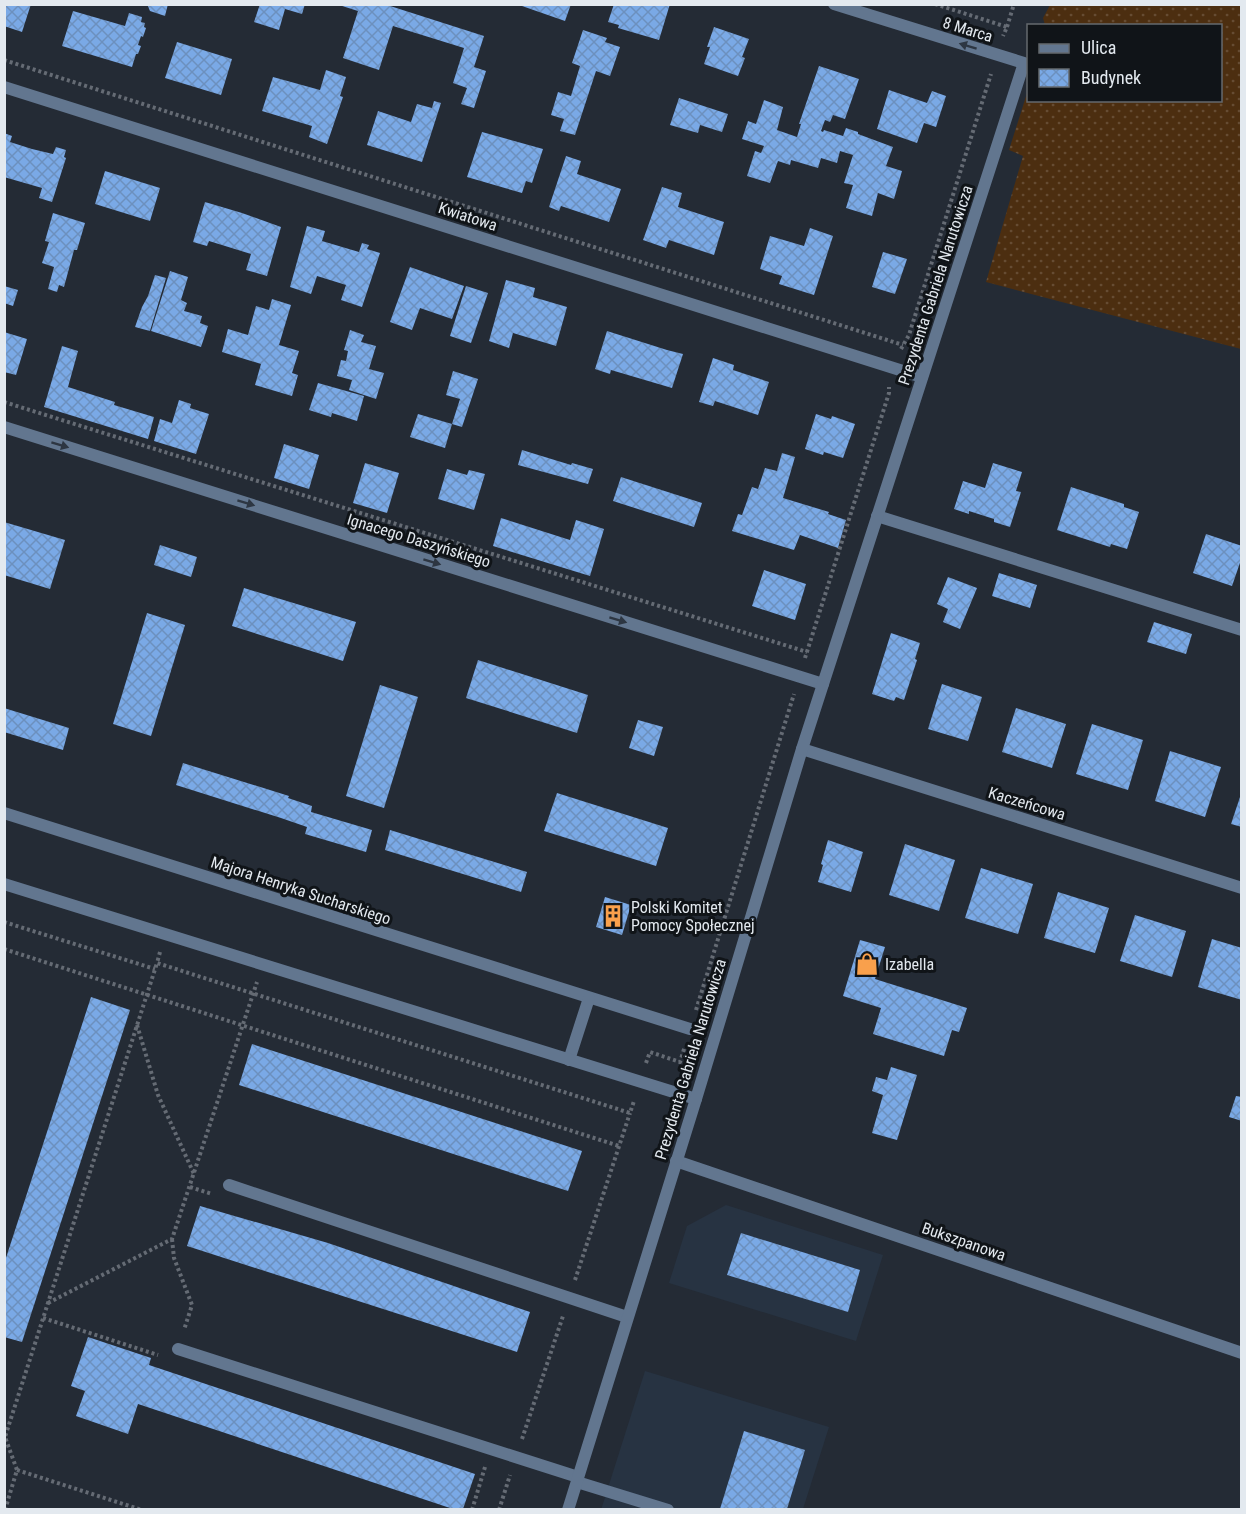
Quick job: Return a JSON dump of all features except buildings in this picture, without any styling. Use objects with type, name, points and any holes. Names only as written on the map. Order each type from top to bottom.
[{"type":"street","name":"8 Marca","points":[[834,4],[1024,63]]},
{"type":"street","name":"Prezydenta Gabriela Narutowicza","points":[[568,1509],[802,749],[1024,63]]},
{"type":"street","name":"Kwiatowa","points":[[4,87],[922,377]]},
{"type":"street","name":"Ignacego Daszyńskiego","points":[[4,428],[823,684]]},
{"type":"street","points":[[878,516],[1242,630]]},
{"type":"street","name":"Kaczeńcowa","points":[[802,749],[1242,888]]},
{"type":"street","name":"Majora Henryka Sucharskiego","points":[[4,813],[690,1029]]},
{"type":"street","points":[[4,884],[696,1099]]},
{"type":"street","points":[[569,1060],[589,998]]},
{"type":"street","name":"Bukszpanowa","points":[[676,1161],[1242,1353]]},
{"type":"street","points":[[229,1185],[627,1317]]},
{"type":"street","points":[[178,1348],[668,1509]]},
{"type":"path","points":[[935,4],[1006,27]]},
{"type":"path","points":[[157,963],[630,1113],[650,1053],[680,1062],[889,393],[894,368],[909,335],[1014,4]]},
{"type":"path","points":[[4,60],[903,345]]},
{"type":"path","points":[[4,402],[807,652]]},
{"type":"path","points":[[4,922],[155,969]]},
{"type":"path","points":[[5,1509],[17,1470],[5,1437],[166,934]]},
{"type":"path","points":[[4,949],[619,1146]]},
{"type":"path","points":[[178,1348],[192,1305],[174,1258],[172,1239],[263,964]]},
{"type":"path","points":[[137,1025],[158,1095],[194,1174]]},
{"type":"path","points":[[48,1303],[172,1239]]},
{"type":"path","points":[[472,1509],[488,1460]]},
{"type":"path","points":[[17,1470],[142,1509]]},
{"type":"shaded area","points":[[1050,5],[1241,5],[1241,349],[986,282],[1023,156],[1009,150],[1027,93],[1027,102],[1222,102],[1222,24],[1045,24],[1043,18]]},
{"type":"shaded area","points":[[726,1205],[883,1255],[856,1341],[669,1283],[687,1226]]},
{"type":"shaded area","points":[[645,1371],[829,1427],[803,1509],[601,1510]]},
{"type":"place","name":"Polski Komitet Pomocy Społecznej","points":[[613,916]]},
{"type":"place","name":"Izabella","points":[[867,964]]}]
